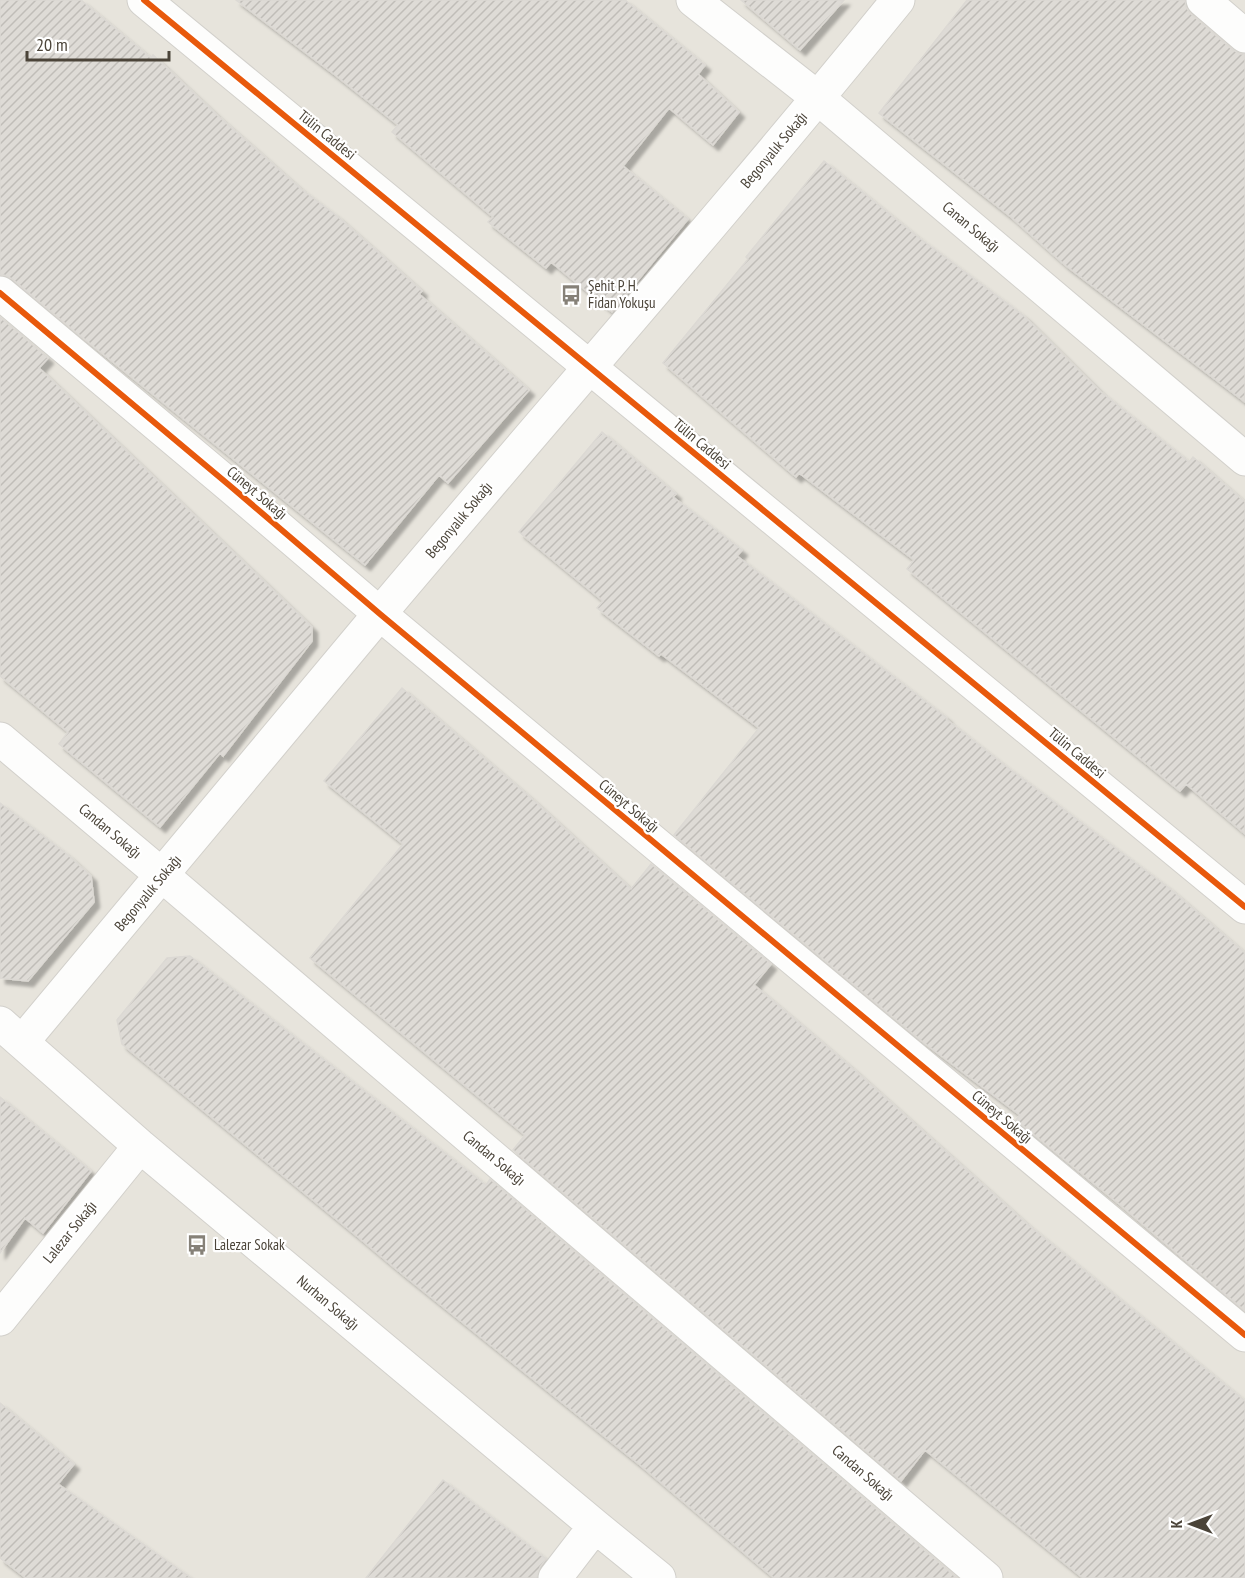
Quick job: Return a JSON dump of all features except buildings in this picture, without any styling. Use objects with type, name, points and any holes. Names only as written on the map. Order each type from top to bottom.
[{"type":"street","name":"Tülin Caddesi","points":[[144,0],[1245,907]]},
{"type":"street","name":"Canan Sokağı","points":[[693,0],[818,98],[1245,459]]},
{"type":"street","name":"Begonyalık Sokağı","points":[[8,1034],[163,876],[380,614],[818,98],[898,0]]},
{"type":"street","points":[[1203,0],[1245,36]]},
{"type":"street","name":"Cüneyt Sokağı","points":[[0,293],[380,614],[1245,1335]]},
{"type":"street","name":"Candan Sokağı","points":[[0,739],[986,1578]]},
{"type":"street","name":"Nurhan Sokağı","points":[[8,1034],[659,1578]]},
{"type":"street","name":"Lalezar Sokağı","points":[[0,1319],[140,1146]]},
{"type":"street","points":[[555,1578],[595,1526]]},
{"type":"shaded area","points":[[0,0],[1245,0],[1245,1578],[0,1578]]},
{"type":"cycle path","points":[[144,0],[1245,907]]},
{"type":"cycle path","points":[[0,293],[380,614],[1245,1335]]},
{"type":"place","name":"Şehit P. H. Fidan Yokuşu","points":[[571,295]]},
{"type":"place","name":"Lalezar Sokak","points":[[197,1245]]}]
